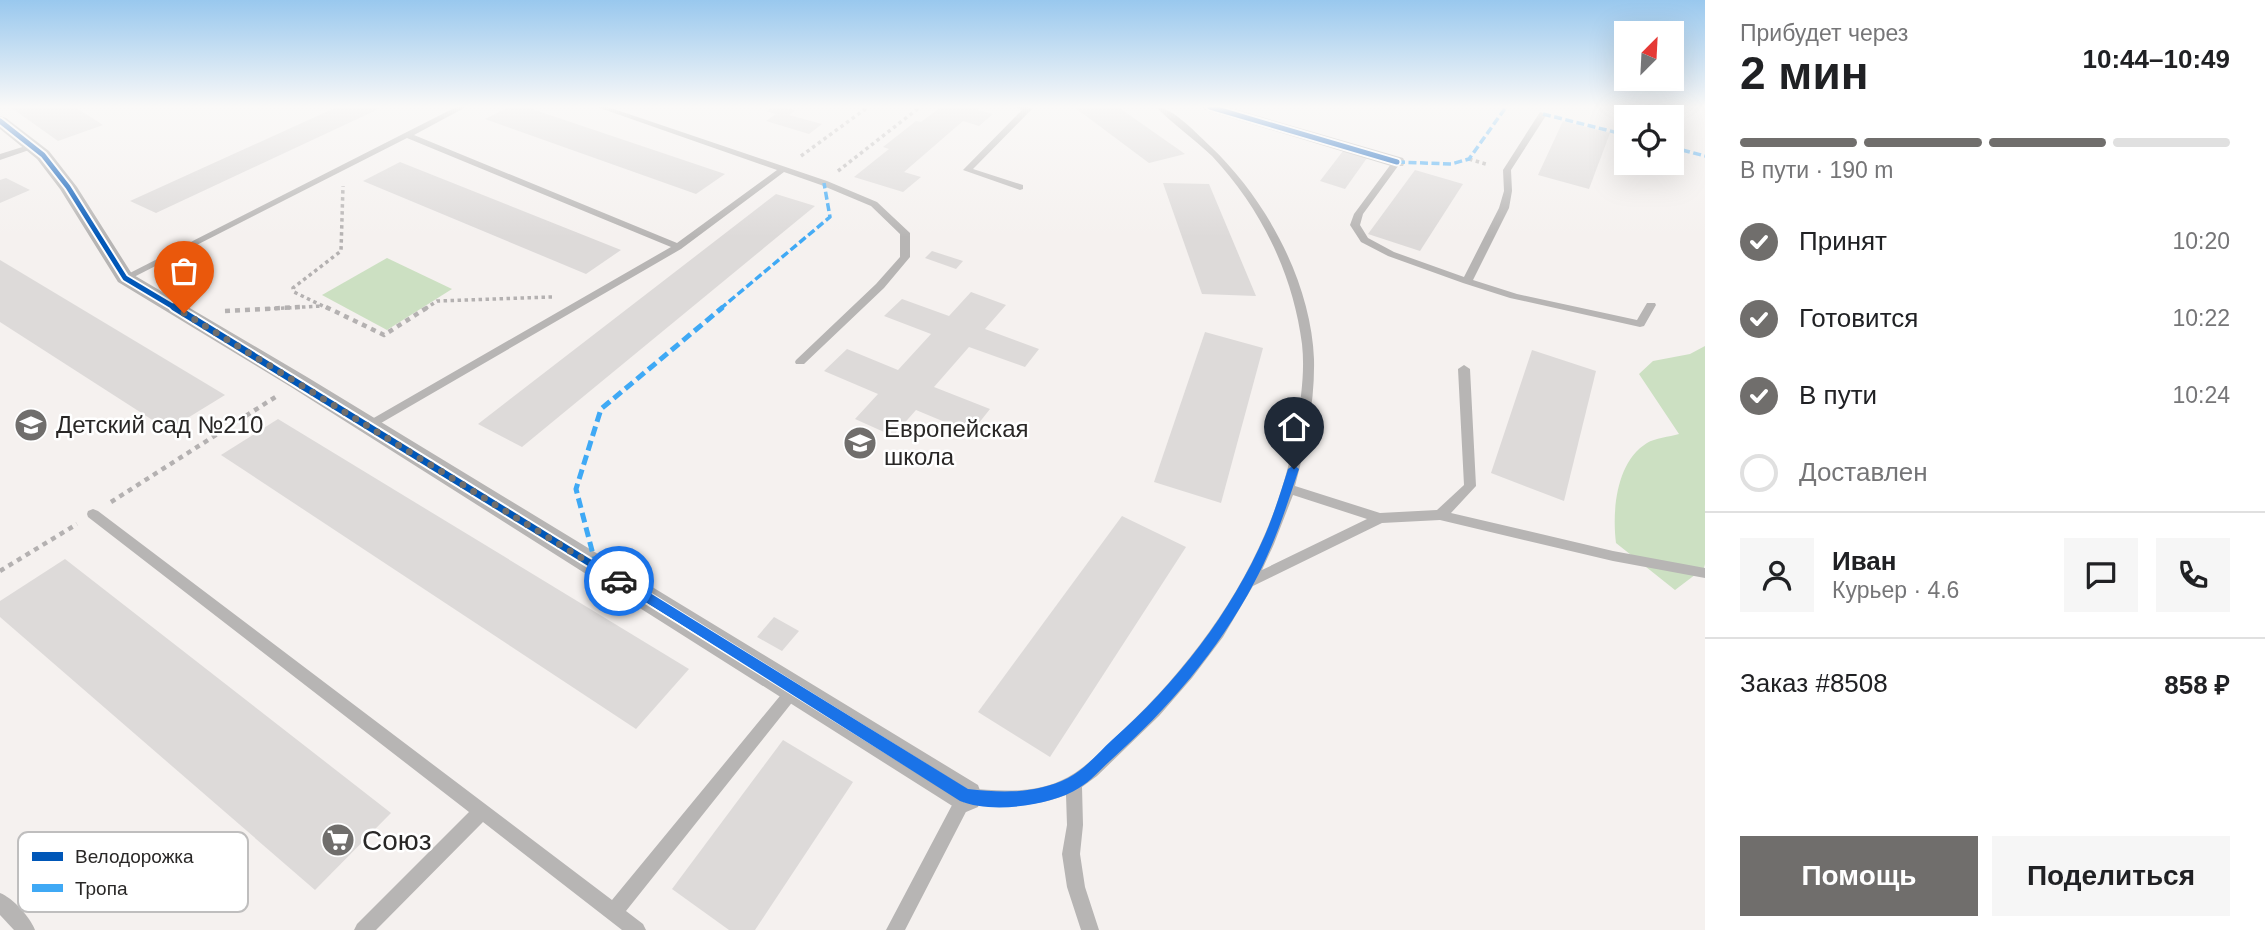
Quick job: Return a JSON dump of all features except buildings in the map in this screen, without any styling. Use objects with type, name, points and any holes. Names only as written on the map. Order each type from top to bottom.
[{"type":"street","points":[[37,150],[68,187],[125,278],[299,382],[966,796]]},
{"type":"street","points":[[1358,150],[1397,162]]},
{"type":"lane","points":[[0,158],[20,150]]},
{"type":"lane","points":[[125,278],[381,150]]},
{"type":"lane","points":[[445,150],[678,247]]},
{"type":"lane","points":[[728,150],[824,183],[874,204],[905,233],[905,257],[880,286],[800,362]]},
{"type":"lane","points":[[987,150],[967,170],[1020,187]]},
{"type":"lane","points":[[895,930],[966,796],[1003,800],[1037,796],[1074,783],[1131,733],[1172,692],[1209,644],[1248,582],[1272,534],[1289,489],[1304,430],[1308,379],[1307,338],[1292,278],[1270,225],[1245,188],[1210,150]]},
{"type":"lane","points":[[1467,281],[1504,208],[1508,191],[1507,170],[1520,150]]},
{"type":"lane","points":[[1397,162],[1359,214],[1355,225],[1364,240],[1391,254],[1514,296],[1640,324],[1651,305]]},
{"type":"lane","points":[[369,426],[678,247],[783,169]]},
{"type":"lane","points":[[1440,515],[1470,486],[1464,369]]},
{"type":"lane","points":[[1289,489],[1380,518],[1440,515],[1613,556],[1705,573]]},
{"type":"lane","points":[[93,514],[637,930]]},
{"type":"lane","points":[[1248,582],[1380,518]]},
{"type":"lane","points":[[614,912],[794,690]]},
{"type":"lane","points":[[1074,783],[1076,825],[1071,855],[1076,887],[1090,930]]},
{"type":"lane","points":[[363,930],[482,811]]},
{"type":"lane","points":[[0,902],[26,930]]},
{"type":"path","points":[[783,169],[808,150]]},
{"type":"path","points":[[824,183],[865,150]]},
{"type":"path","points":[[344,169],[341,251],[293,288],[294,292],[384,335],[437,301],[594,295]]},
{"type":"path","points":[[184,313],[323,306]]},
{"type":"path","points":[[0,571],[299,382]]},
{"type":"green space","points":[[387,258],[452,289],[387,330],[322,295]]},
{"type":"green space","points":[[1705,346],[1705,564],[1704,568],[1675,590],[1616,543],[1616,502],[1623,475],[1637,451],[1650,441],[1679,434],[1639,374],[1653,361],[1690,354]]},
{"type":"marked path","points":[[1397,162],[1451,164],[1469,159],[1475,150]]},
{"type":"marked path","points":[[1684,150],[1705,156]]},
{"type":"marked path","points":[[596,566],[576,489],[601,409],[830,217],[824,183]]},
{"type":"cycle path","points":[[37,150],[68,187],[125,278],[299,382],[966,796]]},
{"type":"cycle path","points":[[1358,150],[1397,162]]},
{"type":"way so far","points":[[184,313],[619,581]]},
{"type":"place","name":"Детский сад №210","points":[[31,425]]},
{"type":"place","name":"Европейская школа","points":[[860,443]]},
{"type":"place","name":"Союз","points":[[338,840]]},
{"type":"route","points":[[619,581],[966,796],[1003,800],[1037,796],[1074,783],[1131,733],[1172,692],[1209,644],[1248,582],[1272,534],[1294,469]]}]
